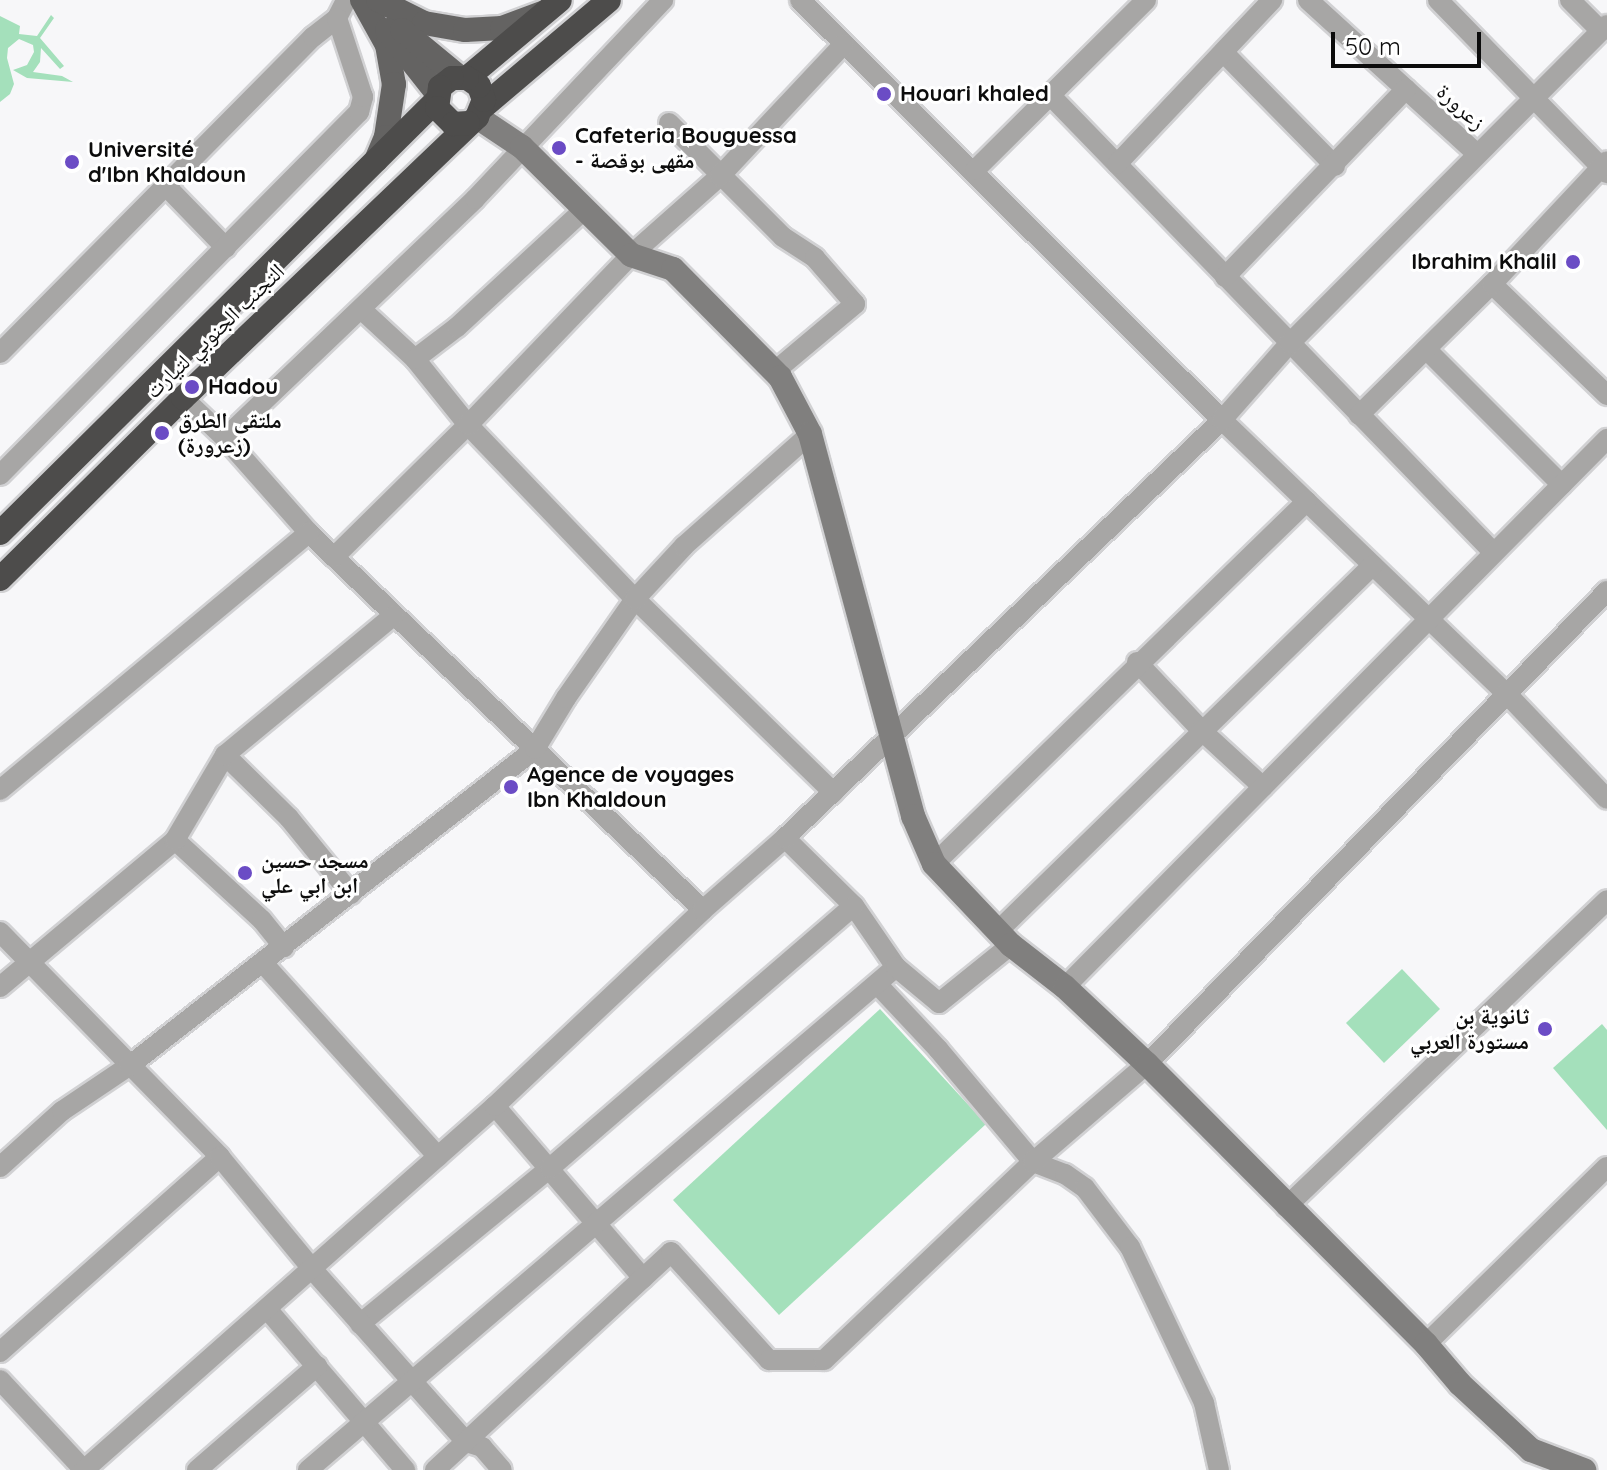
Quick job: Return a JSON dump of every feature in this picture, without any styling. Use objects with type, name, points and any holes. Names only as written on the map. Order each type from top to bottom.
[{"type":"highway","name":"التجنب الجنوبي لتيارت","points":[[0,579],[476,116],[609,0]]},
{"type":"highway","points":[[463,77],[482,92],[476,116],[446,120],[437,97],[447,81],[463,77],[556,4]]},
{"type":"highway","name":"التجنب الجنوبي لتيارت","points":[[0,533],[437,97]]},
{"type":"main road","points":[[365,0],[463,77]]},
{"type":"main road","points":[[365,0],[437,97]]},
{"type":"main road","points":[[365,0],[387,45],[394,84],[386,137],[375,161]]},
{"type":"main road","points":[[378,0],[424,23],[465,30],[502,28],[556,4]]},
{"type":"street","points":[[225,438],[475,199],[663,0]]},
{"type":"street","points":[[800,0],[975,170],[1222,420],[1506,693],[1607,799]]},
{"type":"street","points":[[975,170],[1146,0]]},
{"type":"street","points":[[1117,164],[1225,54],[1272,0]]},
{"type":"street","name":"زعرورة","points":[[1308,0],[1476,153]]},
{"type":"street","points":[[1359,415],[1605,167],[1438,0]]},
{"type":"street","points":[[0,1380],[84,1470],[268,1310],[785,838],[1222,420],[1290,343],[1476,153],[1604,28],[1570,0]]},
{"type":"street","points":[[0,353],[342,9]]},
{"type":"street","points":[[0,475],[359,112],[363,97],[342,9]]},
{"type":"street","points":[[334,557],[468,425],[631,255],[720,176],[844,44]]},
{"type":"street","points":[[1225,54],[1335,166]]},
{"type":"street","points":[[1225,277],[1406,89]]},
{"type":"street","points":[[1051,96],[1494,553]]},
{"type":"street","points":[[476,116],[522,147],[631,255],[673,269],[774,372],[810,434],[913,816],[934,864],[1004,938],[1065,987],[1147,1064],[1286,1207],[1426,1344],[1460,1384],[1531,1450],[1584,1470]]},
{"type":"street","points":[[669,123],[783,237],[815,258],[855,304],[774,372]]},
{"type":"street","points":[[166,186],[226,248]]},
{"type":"street","points":[[415,359],[457,327],[585,209]]},
{"type":"street","points":[[1492,284],[1607,395]]},
{"type":"street","points":[[361,309],[415,359],[468,425],[635,599],[833,792]]},
{"type":"street","points":[[1426,349],[1562,485]]},
{"type":"street","points":[[183,398],[225,438],[309,533],[703,910]]},
{"type":"street","points":[[0,1167],[62,1111],[129,1066],[535,749],[566,698],[635,599],[684,546],[810,434]]},
{"type":"street","points":[[1065,987],[1607,439]]},
{"type":"street","points":[[934,864],[1137,662],[1307,501]]},
{"type":"street","points":[[0,790],[309,533]]},
{"type":"street","points":[[785,838],[854,906],[896,967],[939,1003],[1201,730],[1373,565]]},
{"type":"street","points":[[435,1470],[671,1252],[769,1360],[824,1360],[1033,1162],[1147,1064],[1607,591]]},
{"type":"street","points":[[0,987],[175,840],[225,755],[394,615]]},
{"type":"street","points":[[1137,662],[1201,730],[1263,787]]},
{"type":"street","points":[[225,755],[289,818],[351,894]]},
{"type":"street","points":[[175,840],[262,920],[284,947]]},
{"type":"street","points":[[1286,1207],[1607,900]]},
{"type":"street","points":[[360,1324],[550,1168],[854,906]]},
{"type":"street","points":[[0,932],[220,1157],[313,1270],[466,1442],[482,1447],[502,1470]]},
{"type":"street","points":[[263,963],[438,1157]]},
{"type":"street","points":[[308,1470],[410,1379],[896,967]]},
{"type":"street","points":[[877,984],[938,1049],[1033,1162],[1065,1174],[1085,1188],[1130,1247],[1204,1403],[1219,1470]]},
{"type":"street","points":[[495,1106],[598,1222],[643,1278]]},
{"type":"street","points":[[0,1352],[220,1157]]},
{"type":"street","points":[[1426,1344],[1607,1167]]},
{"type":"street","points":[[268,1310],[405,1470]]},
{"type":"street","points":[[197,1470],[317,1366]]},
{"type":"green space","points":[[51,15],[54,18],[40,38],[64,66],[60,69],[41,48],[40,62],[33,72],[62,76],[73,82],[27,78],[13,70],[27,65],[34,52],[33,45],[19,39],[8,48],[7,58],[14,84],[10,94],[0,102],[0,16],[20,26],[19,34],[37,36]]},
{"type":"green space","points":[[1402,969],[1440,1009],[1384,1063],[1346,1023]]},
{"type":"green space","points":[[880,1009],[986,1124],[779,1315],[673,1200]]},
{"type":"green space","points":[[1602,1024],[1607,1030],[1607,1130],[1553,1068]]},
{"type":"place","name":"Houari khaled","points":[[884,94]]},
{"type":"place","name":"Cafeteria Bouguessa - مقهى بوقصة","points":[[559,148]]},
{"type":"place","name":"Université d'Ibn Khaldoun","points":[[72,162]]},
{"type":"place","name":"Ibrahim Khalil","points":[[1573,262]]},
{"type":"place","name":"Hadou","points":[[192,387]]},
{"type":"place","name":"ملتقى الطرق (زعرورة)","points":[[162,433]]},
{"type":"place","name":"Agence de voyages Ibn Khaldoun","points":[[511,787]]},
{"type":"place","name":"مسجد حسين ابن ابي علي","points":[[245,873]]},
{"type":"place","name":"ثانوية بن مستورة العربي","points":[[1545,1029]]}]
